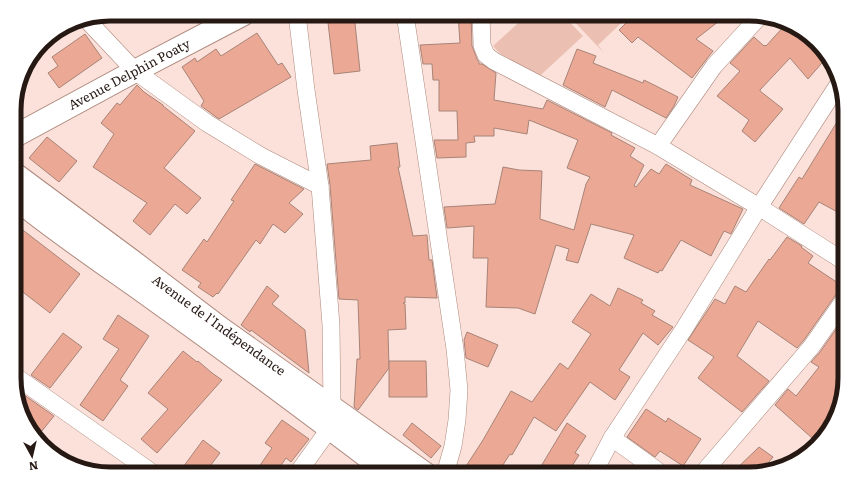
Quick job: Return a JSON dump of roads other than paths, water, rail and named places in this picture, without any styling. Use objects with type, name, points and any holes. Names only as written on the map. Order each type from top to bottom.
[{"type":"street","name":"Avenue Delphin Poaty","points":[[21,133],[231,21]]},
{"type":"street","points":[[298,21],[320,186],[331,325],[331,418],[302,467]]},
{"type":"street","points":[[406,21],[455,349],[459,390],[457,420],[453,446],[447,467]]},
{"type":"street","points":[[481,21],[482,45],[486,55],[494,61],[658,146],[759,207],[838,258]]},
{"type":"street","points":[[658,146],[714,66],[755,22]]},
{"type":"street","points":[[90,23],[135,71],[207,123],[262,156],[320,186]]},
{"type":"street","points":[[597,467],[612,438],[684,329],[759,207],[835,90]]},
{"type":"street","name":"Avenue de l'Indépendance","points":[[21,178],[219,327],[331,418],[383,467]]},
{"type":"street","name":"Avenue de l'Indépendance","points":[[21,203],[42,221],[151,297],[331,418],[414,467]]},
{"type":"street","points":[[708,467],[812,346],[838,309]]},
{"type":"street","points":[[21,380],[144,467]]},
{"type":"street","points":[[612,438],[652,467]]}]
